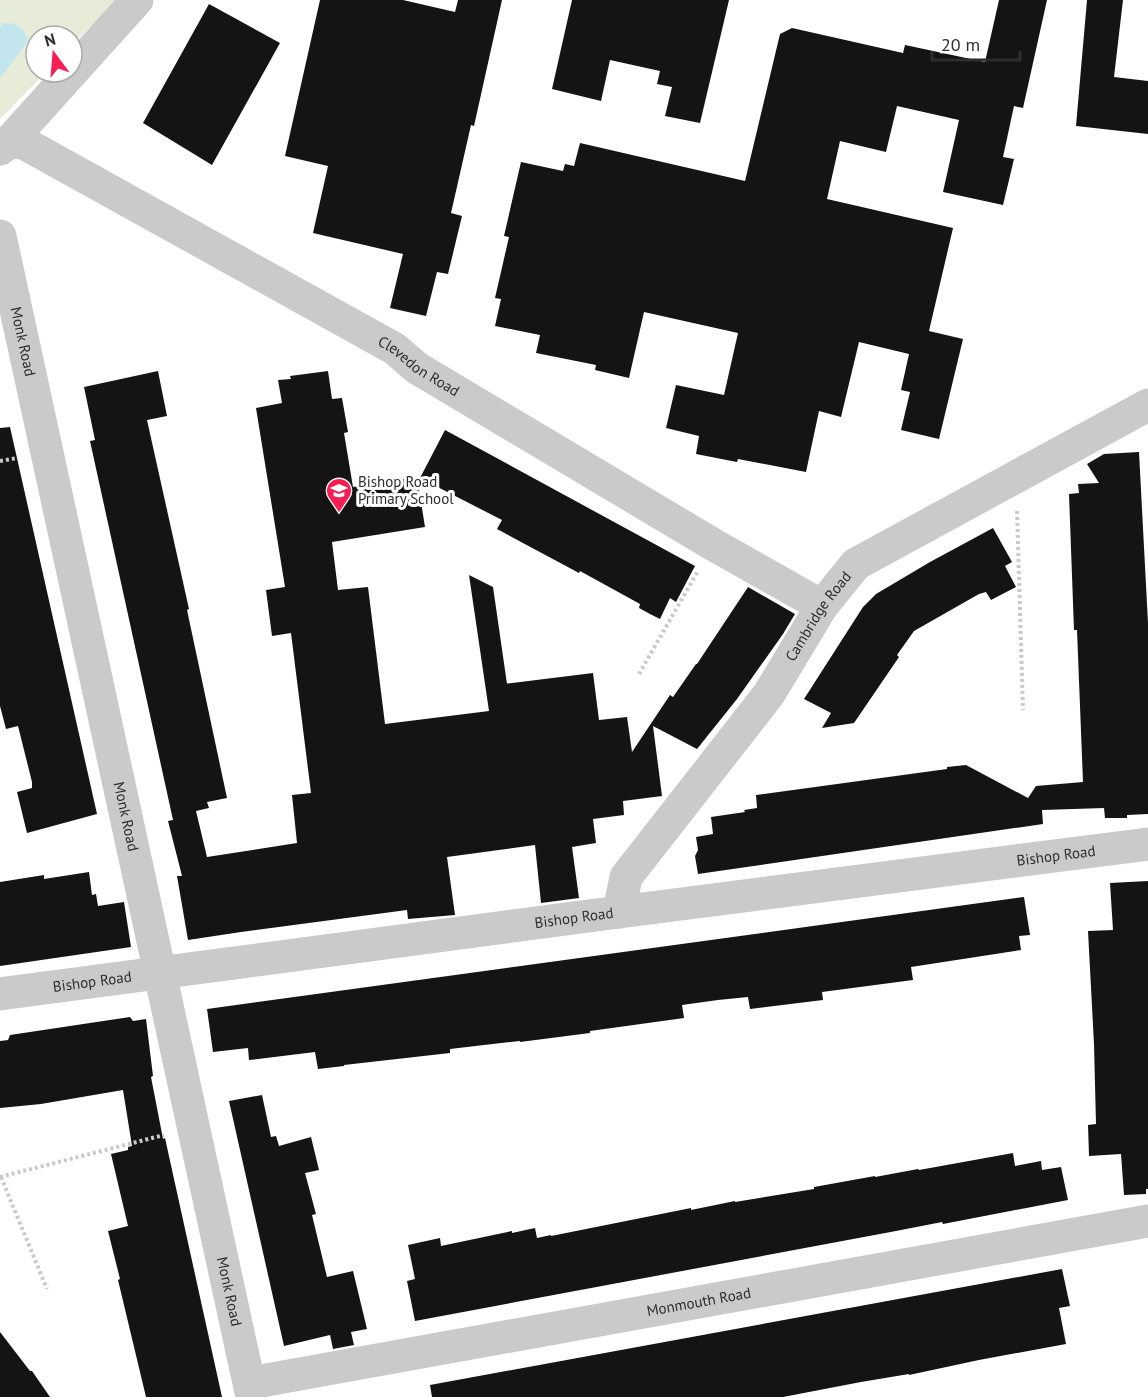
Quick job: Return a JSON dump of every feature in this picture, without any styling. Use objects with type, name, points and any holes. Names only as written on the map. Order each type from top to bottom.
[{"type":"street","points":[[4,146],[137,0]]},
{"type":"street","name":"Clevedon Road","points":[[4,146],[22,142],[396,349],[402,368],[822,606]]},
{"type":"street","name":"Monk Road","points":[[0,236],[251,1390]]},
{"type":"street","name":"Cambridge Road","points":[[619,912],[626,877],[769,694],[822,606],[856,564],[1148,405]]},
{"type":"street","name":"Bishop Road","points":[[0,994],[1148,844]]},
{"type":"street","name":"Monmouth Road","points":[[251,1390],[1148,1221]]},
{"type":"path","points":[[1016,477],[1023,710]]},
{"type":"path","points":[[639,674],[714,545]]},
{"type":"path","points":[[47,1289],[1,1177],[194,1127]]},
{"type":"green space","points":[[0,0],[117,0],[84,33],[84,24],[24,24],[24,84],[34,84],[0,119]]},
{"type":"water","points":[[3,23],[19,26],[24,31],[24,46],[0,78],[0,28]]},
{"type":"building","points":[[320,0],[403,0],[455,12],[458,0],[502,0],[474,126],[471,125],[451,213],[462,216],[448,274],[437,272],[426,316],[390,308],[403,254],[313,233],[328,166],[285,156]]},
{"type":"building","points":[[572,0],[729,0],[700,123],[665,116],[672,87],[657,84],[660,71],[610,60],[601,101],[552,89]]},
{"type":"building","points":[[999,0],[1047,0],[1023,108],[1014,106],[1003,157],[1014,159],[1003,205],[943,192],[959,120],[897,106],[886,152],[840,141],[827,199],[953,228],[929,331],[963,339],[939,439],[901,430],[910,392],[901,390],[909,354],[859,342],[841,417],[819,411],[806,472],[738,459],[737,462],[696,454],[699,436],[666,428],[676,385],[724,395],[738,333],[644,312],[629,378],[595,370],[596,365],[536,353],[540,335],[495,326],[501,299],[495,298],[509,237],[504,236],[521,162],[563,171],[565,164],[574,166],[580,143],[745,181],[780,34],[792,28],[903,53],[905,45],[985,62]]},
{"type":"building","points":[[1087,0],[1123,0],[1114,77],[1148,81],[1148,134],[1076,126]]},
{"type":"building","points":[[209,4],[280,43],[212,165],[143,123]]},
{"type":"building","points":[[158,371],[167,416],[147,420],[189,609],[187,610],[227,798],[207,802],[209,808],[196,811],[207,857],[297,843],[292,795],[311,793],[291,633],[272,636],[266,590],[285,587],[256,408],[282,403],[278,380],[291,379],[290,376],[328,371],[332,399],[342,398],[348,432],[344,433],[353,487],[417,477],[425,527],[332,542],[338,590],[368,587],[385,724],[489,711],[469,575],[493,587],[507,684],[593,673],[599,720],[627,717],[632,752],[670,695],[673,697],[697,664],[748,587],[795,614],[737,699],[697,749],[653,726],[662,796],[623,801],[624,815],[593,819],[596,843],[572,847],[579,898],[541,903],[535,845],[447,857],[455,915],[408,919],[407,910],[188,940],[177,876],[182,876],[168,821],[173,820],[90,441],[95,440],[84,387]]},
{"type":"building","points":[[10,427],[97,814],[27,833],[17,792],[32,788],[32,782],[18,726],[6,729],[0,706],[0,428]]},
{"type":"building","points":[[445,430],[695,566],[676,602],[670,598],[660,619],[639,608],[640,604],[497,529],[502,520],[420,478]]},
{"type":"building","points":[[1139,452],[1148,623],[1148,814],[1127,815],[1127,818],[1105,818],[1104,808],[1042,810],[1043,824],[698,874],[695,856],[698,850],[696,837],[713,834],[711,817],[757,808],[756,795],[966,765],[1028,798],[1036,786],[1083,782],[1069,494],[1079,493],[1078,484],[1099,483],[1087,464],[1104,454]]},
{"type":"building","points":[[993,528],[1012,562],[1005,566],[1016,587],[991,600],[986,592],[979,594],[914,631],[854,723],[822,728],[831,713],[804,699],[863,607],[876,594]]},
{"type":"building","points":[[89,872],[92,895],[96,894],[98,906],[124,902],[131,947],[0,966],[0,882],[44,875],[44,879]]},
{"type":"building","points":[[1148,881],[1148,1189],[1146,1189],[1146,1194],[1124,1195],[1121,1154],[1089,1156],[1088,1125],[1096,1124],[1088,931],[1113,930],[1110,883]]},
{"type":"building","points":[[1024,897],[1030,935],[1019,936],[1021,950],[911,967],[913,980],[822,992],[823,1000],[750,1009],[748,997],[718,1000],[682,1005],[684,1018],[590,1031],[590,1033],[450,1049],[450,1053],[318,1069],[315,1052],[249,1060],[248,1048],[213,1052],[207,1009]]},
{"type":"building","points":[[130,1017],[133,1021],[146,1019],[153,1076],[151,1077],[163,1139],[165,1138],[222,1397],[146,1397],[108,1231],[128,1226],[111,1154],[128,1150],[128,1147],[132,1146],[123,1090],[41,1104],[0,1108],[0,1041],[8,1040],[10,1035]]},
{"type":"building","points":[[262,1095],[271,1137],[276,1136],[279,1146],[311,1137],[319,1170],[305,1173],[316,1214],[312,1215],[327,1277],[353,1271],[367,1329],[351,1332],[354,1345],[333,1349],[330,1335],[284,1346],[229,1101]]},
{"type":"building","points":[[1013,1153],[1015,1166],[1041,1161],[1042,1170],[1061,1167],[1068,1200],[415,1321],[407,1281],[415,1279],[408,1245],[440,1238],[441,1246],[535,1228],[537,1238],[551,1236],[691,1208],[691,1210]]},
{"type":"building","points":[[1062,1269],[1070,1306],[1059,1308],[1066,1344],[783,1397],[432,1397],[430,1385]]},
{"type":"building","points":[[0,1332],[32,1371],[50,1397],[0,1397]]},
{"type":"place","name":"Bishop Road Primary School","points":[[339,514]]}]
